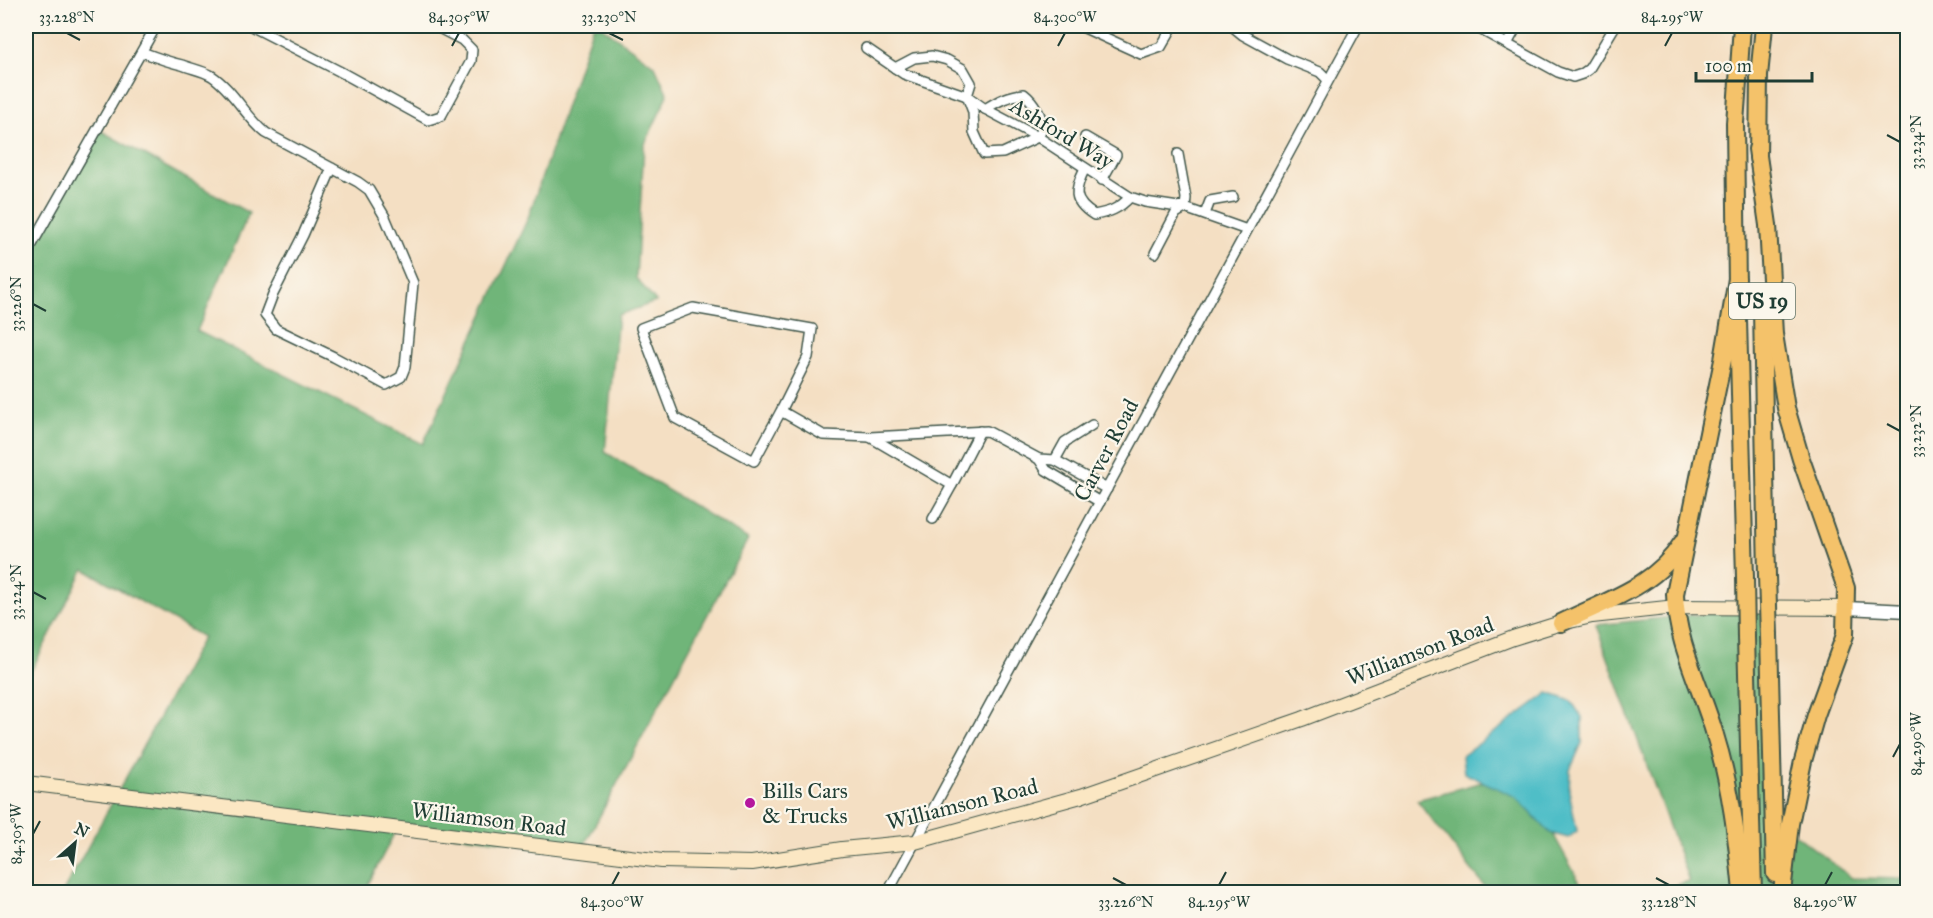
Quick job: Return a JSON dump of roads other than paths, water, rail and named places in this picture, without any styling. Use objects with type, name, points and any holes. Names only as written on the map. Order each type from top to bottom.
[{"type":"highway","name":"US 19","points":[[1742,26],[1735,123],[1753,892]]},
{"type":"highway","name":"US 19","points":[[1764,26],[1759,76],[1757,149],[1776,892]]},
{"type":"highway","points":[[1757,149],[1768,225],[1774,334],[1786,408],[1801,459],[1846,588],[1845,635],[1823,694],[1803,761],[1790,824],[1782,892]]},
{"type":"highway","points":[[1737,279],[1723,360],[1677,582],[1676,607],[1681,633],[1724,767],[1734,820],[1742,892]]},
{"type":"highway","points":[[1561,623],[1644,583],[1667,564],[1687,534]]},
{"type":"main road","name":"Williamson Road","points":[[26,783],[662,861],[752,863],[842,849],[915,842],[1081,796],[1302,719],[1514,638],[1561,623],[1592,616],[1676,607],[1846,608]]},
{"type":"street","points":[[26,255],[156,26]]},
{"type":"street","points":[[251,26],[339,70],[428,120],[441,116],[471,61],[472,50],[462,40],[435,26]]},
{"type":"street","points":[[1080,26],[1140,54],[1161,46],[1173,26]]},
{"type":"street","points":[[1233,26],[1244,35],[1303,67],[1310,67],[1320,72],[1325,78]]},
{"type":"street","name":"Carver Road","points":[[888,892],[1248,230],[1325,78],[1358,26]]},
{"type":"street","points":[[1474,26],[1558,72],[1573,77],[1589,69],[1615,26]]},
{"type":"street","points":[[1507,44],[1517,26]]},
{"type":"street","name":"Ashford Way","points":[[866,48],[904,74],[967,96],[985,109],[1038,137],[1130,197],[1145,202],[1185,208],[1248,230]]},
{"type":"street","points":[[142,52],[196,68],[213,76],[228,90],[253,123],[266,133],[332,168],[369,190],[385,217],[413,282],[405,367],[401,377],[386,385],[276,329],[265,315],[332,168]]},
{"type":"street","points":[[895,68],[914,58],[932,56],[947,60],[963,69],[971,83],[967,96],[973,112],[974,132],[984,154],[1003,153],[1038,137],[1042,127],[1040,118],[1033,101],[1024,94],[999,100],[985,109]]},
{"type":"street","points":[[1085,136],[1116,154],[1102,180]]},
{"type":"street","points":[[1155,253],[1176,213],[1185,208],[1186,198],[1178,154]]},
{"type":"street","points":[[1085,168],[1078,182],[1076,193],[1082,207],[1094,215],[1120,208],[1130,197]]},
{"type":"street","points":[[1205,214],[1210,201],[1233,196]]},
{"type":"street","points":[[693,308],[812,329],[808,357],[782,411],[754,461],[675,418],[641,328],[693,308]]},
{"type":"street","points":[[782,411],[823,435],[870,437],[987,431],[1040,459],[1055,460],[1107,489]]},
{"type":"street","points":[[1055,460],[1065,442],[1092,425]]},
{"type":"street","points":[[933,519],[980,431]]},
{"type":"street","points":[[870,437],[952,485]]},
{"type":"street","points":[[1040,459],[1046,470],[1100,502]]},
{"type":"street","points":[[1846,608],[1908,610]]},
{"type":"water","points":[[1548,693],[1571,701],[1582,717],[1582,743],[1570,770],[1569,791],[1577,831],[1568,838],[1550,833],[1516,797],[1464,773],[1462,756]]},
{"type":"place","name":"Bills Cars & Trucks","points":[[750,803]]}]
